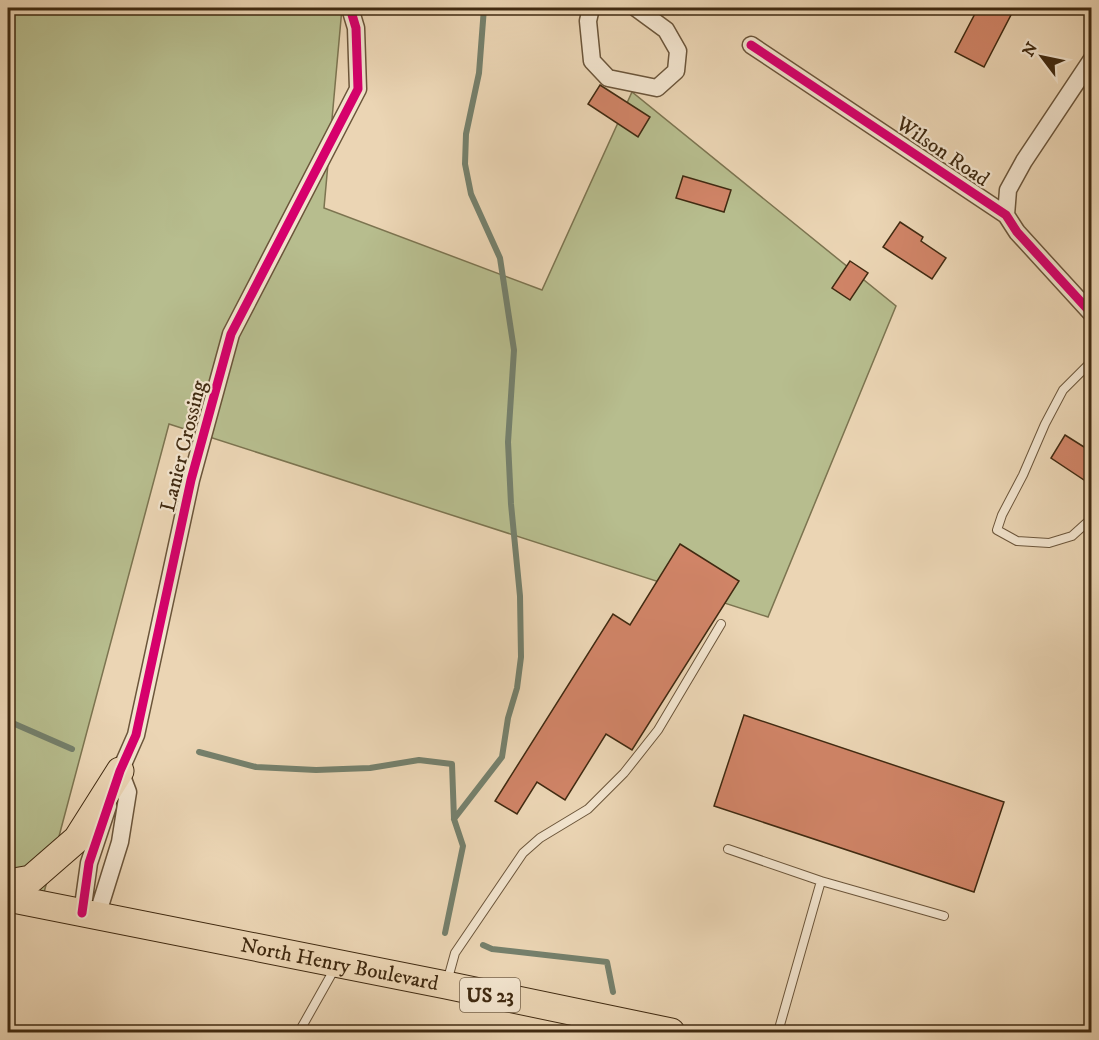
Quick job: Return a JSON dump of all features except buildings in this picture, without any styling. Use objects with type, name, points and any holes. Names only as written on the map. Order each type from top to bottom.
[{"type":"main road","points":[[8,883],[31,879],[77,839],[120,771]]},
{"type":"main road","name":"North Henry Boulevard","points":[[8,898],[671,1032]]},
{"type":"street","name":"Lanier Crossing","points":[[89,915],[89,863],[120,771],[136,735],[191,480],[231,334],[358,89],[356,28],[350,8]]},
{"type":"street","points":[[591,8],[588,21],[592,62],[608,78],[657,88],[676,70],[678,51],[666,30],[636,8]]},
{"type":"street","name":"Wilson Road","points":[[751,45],[1006,215],[1017,232],[1092,314]]},
{"type":"street","points":[[1006,215],[1008,190],[1013,180],[1092,59]]},
{"type":"street","points":[[89,915],[120,842],[128,792],[120,771]]},
{"type":"lane","points":[[1092,361],[1063,390],[1002,514],[997,530],[1017,541],[1049,543],[1072,536],[1092,518]]},
{"type":"lane","points":[[446,985],[455,953],[523,853],[540,838],[588,809],[624,773],[658,730],[721,624]]},
{"type":"lane","points":[[728,849],[821,880],[944,916]]},
{"type":"lane","points":[[778,1032],[821,880]]},
{"type":"lane","points":[[299,1032],[338,964]]},
{"type":"green space","points":[[8,8],[342,8],[324,208],[542,290],[632,92],[896,306],[768,617],[169,424],[38,915],[8,908]]},
{"type":"waterway","points":[[454,819],[502,757],[508,718],[517,688],[521,657],[520,596],[511,504],[508,442],[514,350],[500,258],[471,194],[465,164],[466,134],[479,73],[484,8]]},
{"type":"waterway","points":[[8,721],[72,749]]},
{"type":"waterway","points":[[199,752],[256,767],[316,770],[370,768],[419,760],[452,764],[454,819],[463,846],[445,933]]},
{"type":"waterway","points":[[483,945],[492,949],[607,962],[613,992]]},
{"type":"cycle path","points":[[82,913],[89,863],[120,771],[136,735],[191,480],[231,334],[358,89],[356,28],[350,8]]},
{"type":"cycle path","points":[[751,45],[1006,215],[1017,232],[1092,314]]}]
